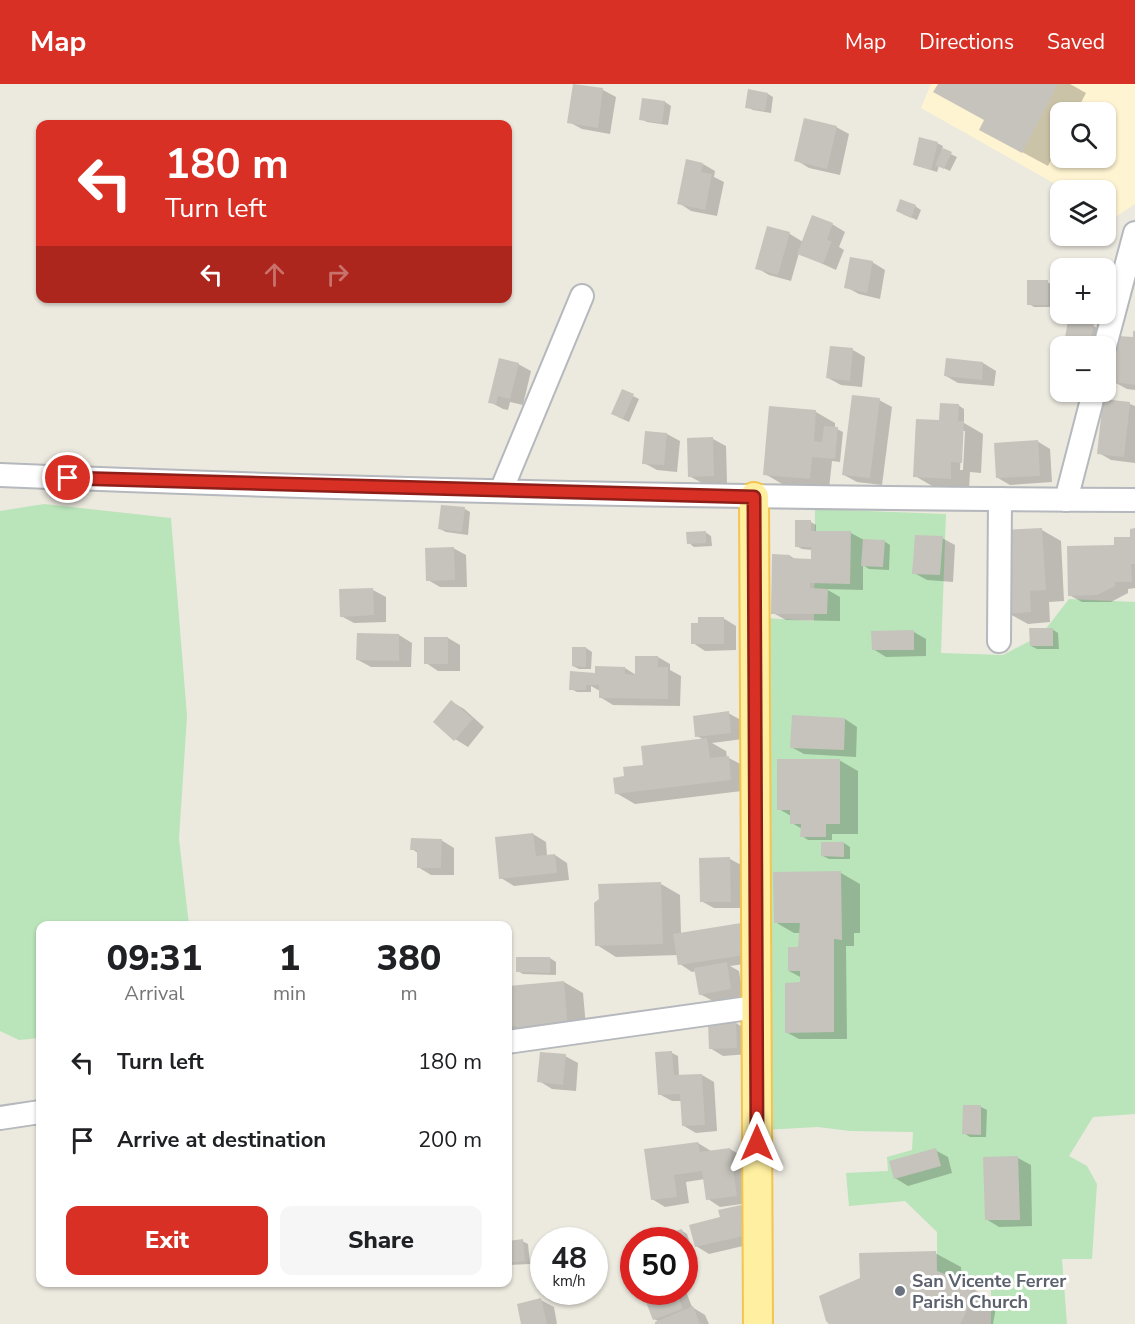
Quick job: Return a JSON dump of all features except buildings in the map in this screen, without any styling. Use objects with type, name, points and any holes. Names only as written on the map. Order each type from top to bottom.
[{"type":"main road","points":[[754,497],[758,1324]]},
{"type":"street","points":[[1109,336],[1135,233]]},
{"type":"street","points":[[501,491],[582,296]]},
{"type":"street","points":[[1066,500],[1091,402]]},
{"type":"street","points":[[0,475],[754,497],[1135,500]]},
{"type":"street","points":[[999,641],[1000,499]]},
{"type":"street","points":[[512,1041],[756,1007]]},
{"type":"street","points":[[0,1118],[36,1113]]},
{"type":"shaded area","points":[[931,84],[1135,84],[1135,204],[1116,217],[1116,180],[1050,181],[921,108]]},
{"type":"green space","points":[[44,504],[171,518],[187,716],[179,839],[189,921],[36,921],[36,1038],[19,1040],[0,1031],[0,511]]},
{"type":"green space","points":[[815,509],[946,514],[941,653],[1003,655],[1041,635],[1069,599],[1135,602],[1135,1114],[1093,1117],[1069,1156],[1087,1166],[1097,1184],[1092,1259],[1062,1259],[1067,1324],[991,1324],[991,1279],[972,1286],[937,1271],[937,1232],[905,1201],[849,1206],[846,1173],[888,1171],[887,1157],[912,1150],[913,1132],[850,1131],[818,1127],[761,1130],[765,618],[814,621]]},
{"type":"place","name":"San Vicente Ferrer Parish Church","points":[[900,1291]]},
{"type":"route","points":[[68,478],[754,497],[757,1143]]}]
